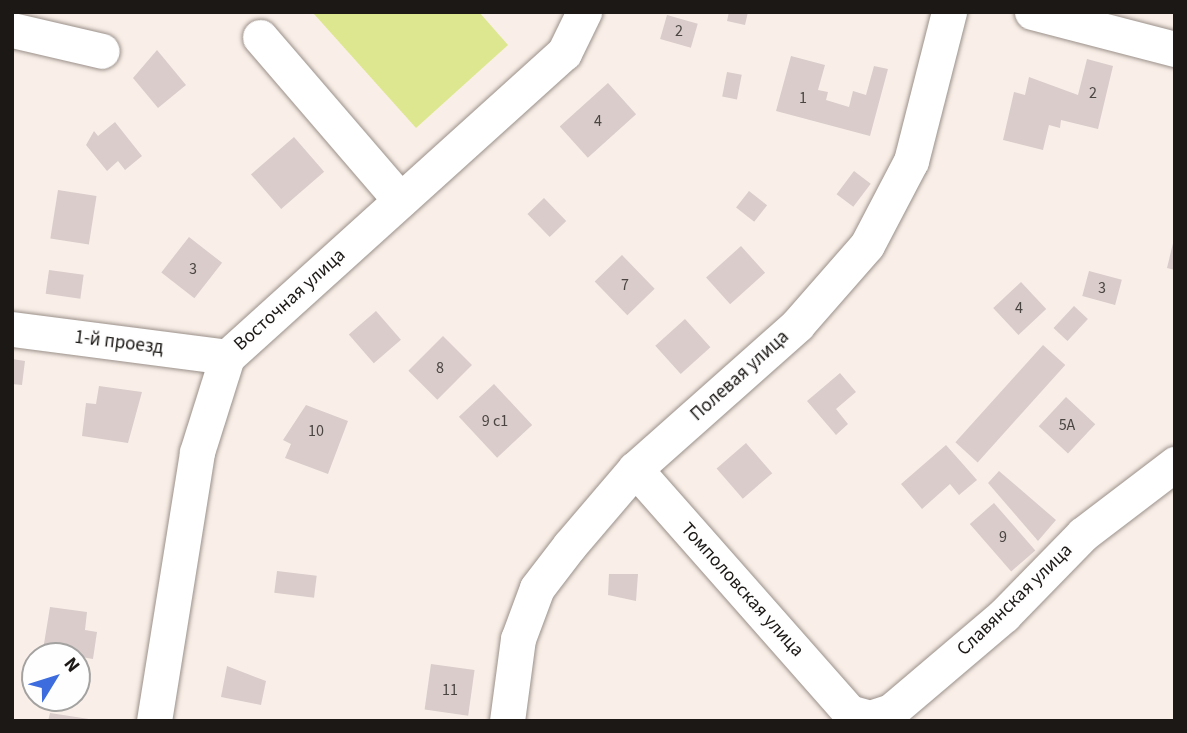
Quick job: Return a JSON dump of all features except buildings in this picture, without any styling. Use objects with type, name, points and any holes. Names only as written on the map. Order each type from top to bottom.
[{"type":"street","name":"Восточная улица","points":[[154,721],[198,452],[227,357],[564,53],[584,12]]},
{"type":"street","name":"Полевая улица","points":[[507,721],[517,639],[537,588],[635,469],[797,325],[867,245],[911,161],[949,12]]},
{"type":"street","points":[[1032,12],[1175,49]]},
{"type":"street","points":[[12,30],[102,51]]},
{"type":"street","points":[[260,37],[400,200]]},
{"type":"street","name":"1-й проезд","points":[[12,329],[227,357]]},
{"type":"street","name":"Славянская улица","points":[[849,712],[870,718],[891,711],[1004,615],[1083,534],[1175,464]]},
{"type":"street","name":"Томполовская улица","points":[[635,469],[849,712]]},
{"type":"green space","points":[[479,12],[508,45],[416,128],[314,14]]}]
